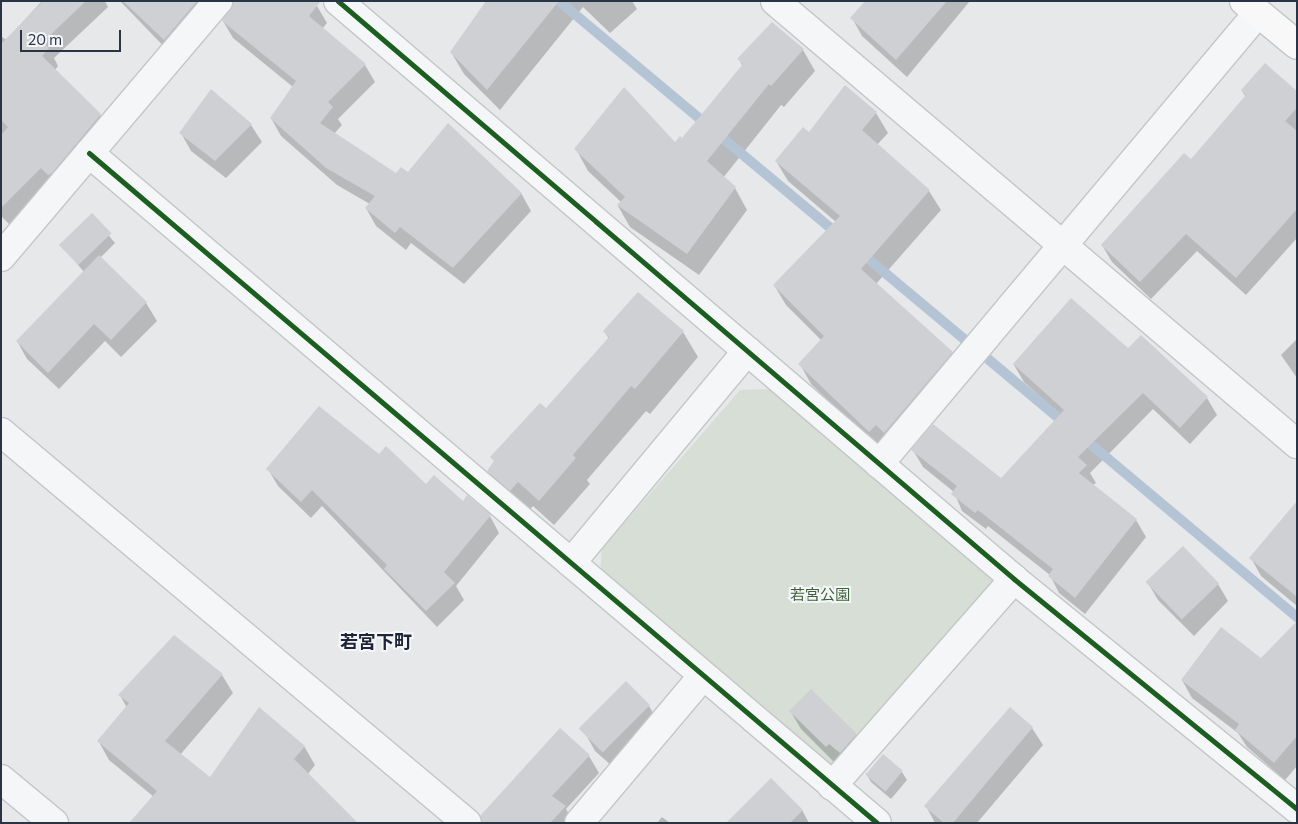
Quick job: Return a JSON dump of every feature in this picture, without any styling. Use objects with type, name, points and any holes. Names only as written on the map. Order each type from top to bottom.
[{"type":"street","points":[[1,257],[218,1]]},
{"type":"street","points":[[338,1],[1014,579],[1297,809]]},
{"type":"street","points":[[775,1],[1297,444]]},
{"type":"street","points":[[879,464],[1062,246],[1251,7],[1297,45]]},
{"type":"street","points":[[89,153],[877,823]]},
{"type":"street","points":[[571,563],[747,351]]},
{"type":"street","points":[[1,432],[467,823]]},
{"type":"street","points":[[832,786],[1014,579]]},
{"type":"street","points":[[579,823],[703,676]]},
{"type":"street","points":[[1,779],[54,823]]},
{"type":"green space","name":"若宮公園","points":[[770,389],[1006,581],[833,778],[600,575],[602,549],[740,390]]},
{"type":"building","points":[[43,1],[86,1],[43,42],[49,48],[42,56],[101,114],[52,173],[48,175],[41,168],[1,208],[1,135],[8,127],[1,120],[1,44]]},
{"type":"building","points":[[123,1],[197,1],[164,40]]},
{"type":"building","points":[[233,1],[321,1],[309,16],[366,64],[328,102],[333,107],[320,123],[396,173],[401,167],[408,172],[448,123],[522,193],[453,268],[400,227],[395,233],[365,208],[375,196],[326,168],[270,118],[296,81],[222,21]]},
{"type":"building","points":[[486,1],[559,1],[487,90],[450,52]]},
{"type":"building","points":[[865,1],[947,1],[896,60],[850,18]]},
{"type":"building","points":[[772,22],[804,49],[771,86],[769,84],[707,161],[736,187],[687,254],[617,205],[625,197],[574,149],[624,87],[675,142],[680,136],[682,138],[743,64],[737,59]]},
{"type":"building","points":[[1265,63],[1297,91],[1297,108],[1285,121],[1297,131],[1297,209],[1236,278],[1186,234],[1140,282],[1101,245],[1184,153],[1191,159],[1246,95],[1241,90]]},
{"type":"building","points":[[845,85],[877,112],[862,130],[930,190],[861,269],[953,352],[884,433],[876,425],[869,432],[798,364],[824,336],[773,285],[840,216],[775,161],[803,127],[809,132]]},
{"type":"building","points":[[211,89],[252,124],[215,161],[179,133]]},
{"type":"building","points":[[92,213],[111,233],[78,265],[59,245]]},
{"type":"building","points":[[99,255],[147,302],[111,340],[94,324],[48,373],[16,341]]},
{"type":"building","points":[[638,292],[684,331],[635,389],[631,386],[573,455],[576,458],[539,501],[518,482],[510,491],[487,471],[494,461],[490,457],[540,403],[546,408],[609,337],[603,331]]},
{"type":"building","points":[[1071,298],[1128,348],[1141,335],[1208,397],[1180,428],[1143,393],[1078,457],[1087,465],[1079,473],[1137,519],[1075,598],[1048,576],[1053,569],[978,510],[975,513],[951,494],[957,486],[911,450],[933,424],[1001,478],[1064,410],[1013,364]]},
{"type":"building","points":[[319,406],[379,454],[386,446],[426,484],[434,475],[463,501],[467,495],[491,515],[444,572],[455,583],[426,611],[384,569],[387,565],[312,490],[301,502],[266,469]]},
{"type":"building","points":[[1297,501],[1297,597],[1249,558]]},
{"type":"building","points":[[1183,546],[1219,583],[1182,620],[1146,582]]},
{"type":"building","points":[[1297,621],[1297,736],[1274,763],[1235,730],[1239,724],[1181,680],[1221,627],[1261,658]]},
{"type":"building","points":[[174,635],[223,674],[165,741],[210,777],[259,707],[305,746],[294,759],[358,823],[129,823],[157,791],[97,741],[129,703],[118,695]]},
{"type":"building","points":[[626,681],[650,705],[603,752],[579,728]]},
{"type":"building","points":[[811,689],[857,734],[840,753],[829,744],[826,747],[789,711]]},
{"type":"building","points":[[1010,707],[1033,727],[953,823],[944,823],[924,806]]},
{"type":"building","points":[[560,728],[590,755],[552,796],[566,806],[550,823],[482,823],[480,816]]},
{"type":"building","points":[[883,754],[903,771],[886,791],[866,775]]},
{"type":"building","points":[[771,778],[803,810],[790,823],[726,823]]},
{"type":"waterway","points":[[559,1],[839,235]]},
{"type":"waterway","points":[[860,252],[1068,426]]},
{"type":"waterway","points":[[1081,436],[1297,617]]},
{"type":"cycle path","points":[[338,1],[1014,579],[1297,809]]},
{"type":"cycle path","points":[[89,153],[877,823]]},
{"type":"district","name":"若宮下町","points":[[376,641]]}]
